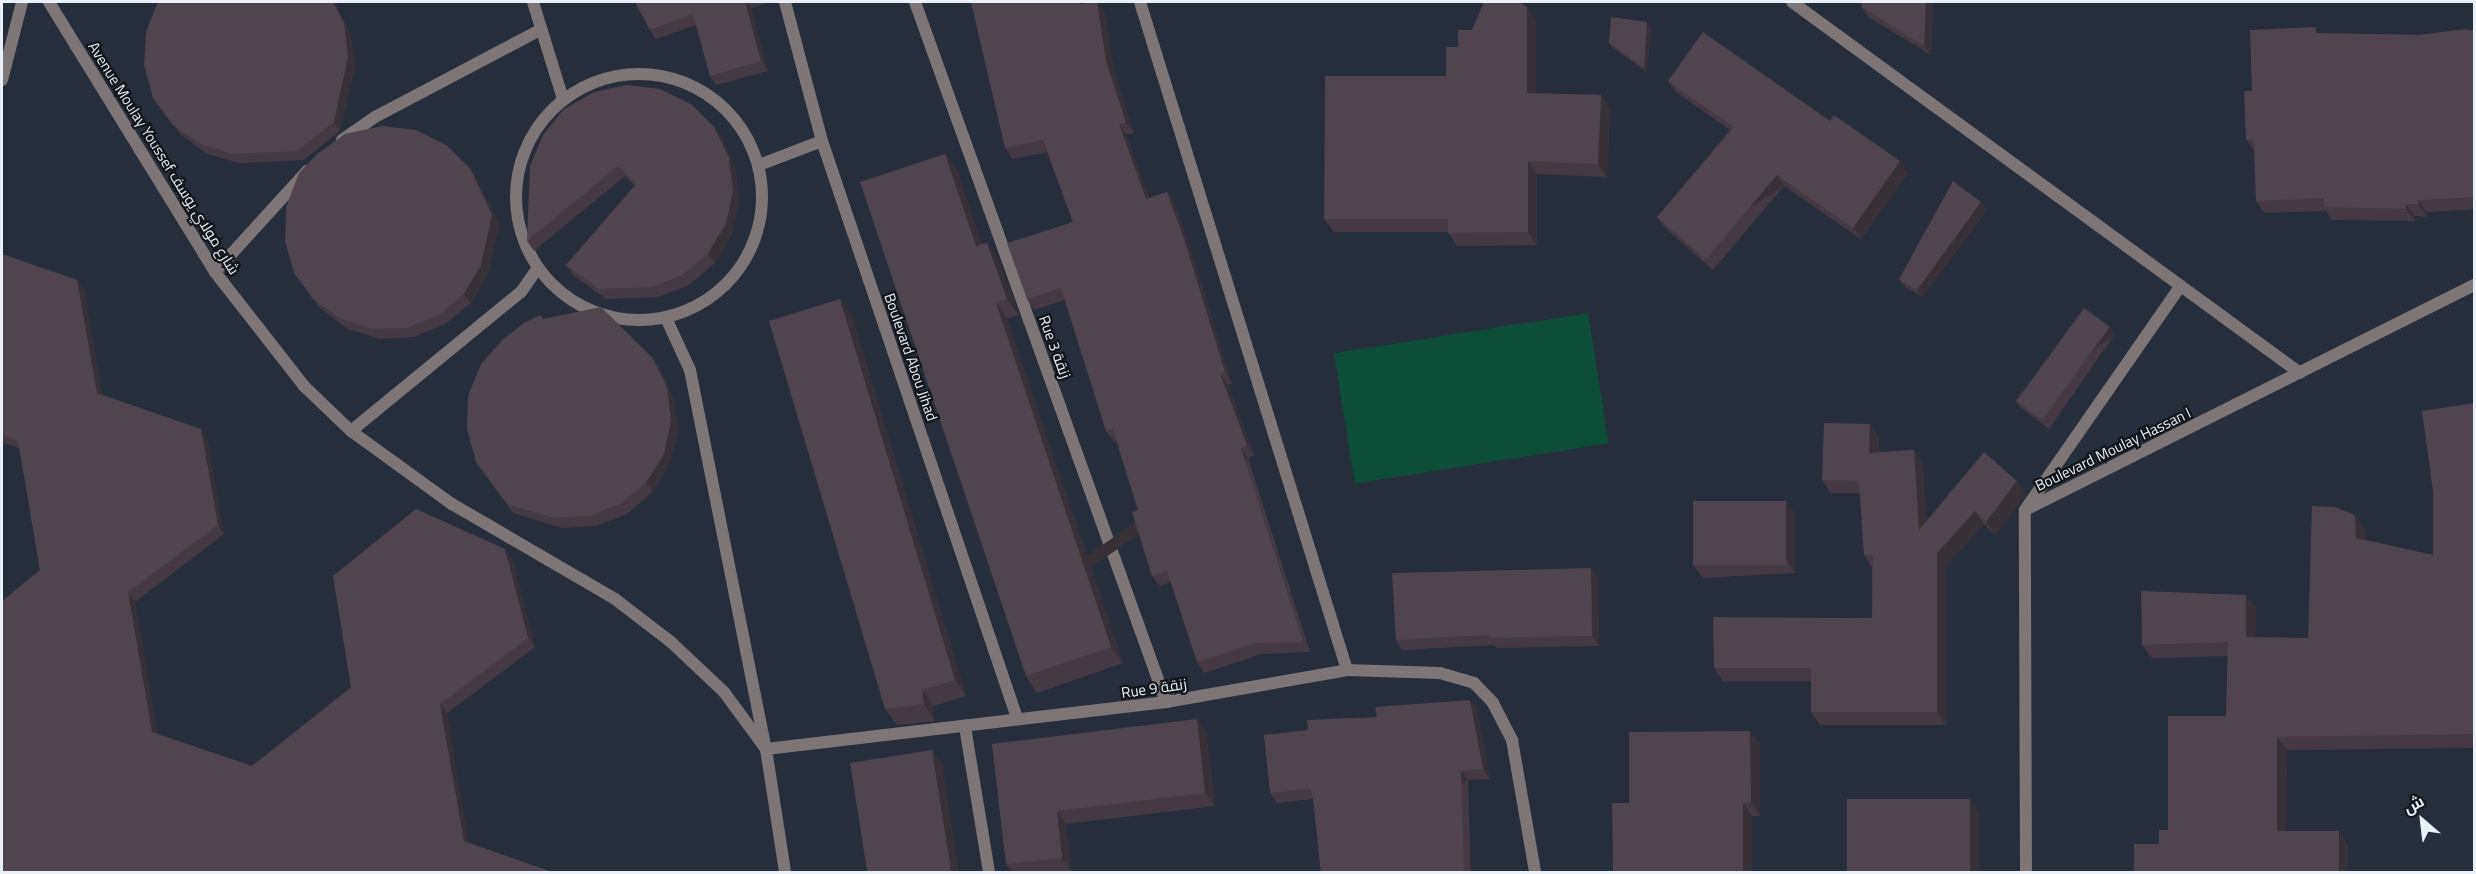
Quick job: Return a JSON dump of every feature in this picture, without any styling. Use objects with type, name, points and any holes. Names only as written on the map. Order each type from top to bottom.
[{"type":"street","points":[[2,80],[22,2]]},
{"type":"street","name":"Avenue Moulay Youssef شارع مولاي يوسف","points":[[49,2],[215,272],[304,386],[351,431],[452,504],[615,599],[671,642],[724,692],[766,749],[785,873]]},
{"type":"street","points":[[533,2],[563,99]]},
{"type":"street","name":"Boulevard Abou Jihad","points":[[785,2],[822,141],[1017,718]]},
{"type":"street","name":"Rue 3 زنقة","points":[[915,2],[1166,702]]},
{"type":"street","points":[[1140,2],[1347,670]]},
{"type":"street","points":[[1792,2],[2301,373]]},
{"type":"street","points":[[215,272],[323,154],[375,117],[540,30]]},
{"type":"street","points":[[627,74],[662,75],[695,87],[724,106],[746,133],[759,165],[763,204],[754,243],[734,277],[703,303],[666,318],[630,321],[594,313],[562,295],[537,269],[520,235],[514,198],[520,160],[536,127],[563,99],[593,82],[627,74]]},
{"type":"street","points":[[759,165],[822,141]]},
{"type":"street","points":[[351,431],[521,292],[537,269]]},
{"type":"street","name":"Boulevard Moulay Hassan I","points":[[2026,873],[2025,510],[2475,285]]},
{"type":"street","points":[[2025,510],[2180,287]]},
{"type":"street","points":[[666,318],[690,370],[766,749]]},
{"type":"street","name":"Rue 9 زنقة","points":[[766,749],[1166,702],[1347,670],[1440,674],[1474,683],[1493,703],[1512,740],[1535,873]]},
{"type":"street","points":[[965,727],[989,873]]},
{"type":"green space","points":[[1588,313],[1609,443],[1355,484],[1334,353]]},
{"type":"building","points":[[158,2],[333,2],[344,23],[348,57],[334,122],[297,151],[233,154],[201,144],[173,125],[153,98],[144,65],[146,32]]},
{"type":"building","points":[[635,2],[745,2],[761,61],[710,76],[693,14],[650,30]]},
{"type":"building","points":[[971,2],[1079,2],[1080,4],[1097,2],[1106,61],[1126,123],[1119,124],[1146,199],[1167,192],[1185,242],[1225,372],[1220,374],[1247,445],[1241,448],[1303,642],[1255,643],[1197,662],[1167,571],[1152,576],[1132,512],[1138,510],[1113,429],[1106,431],[1061,288],[1027,299],[1007,243],[1073,222],[1043,140],[1005,148]]},
{"type":"building","points":[[1484,2],[1519,2],[1527,7],[1527,93],[1601,95],[1598,164],[1528,161],[1528,232],[1448,233],[1448,219],[1324,219],[1325,76],[1446,76],[1446,47],[1458,47],[1458,30],[1472,30]]},
{"type":"building","points":[[1862,2],[1926,2],[1924,46],[1862,7]]},
{"type":"building","points":[[1611,17],[1647,22],[1644,67],[1609,43]]},
{"type":"building","points":[[2316,27],[2316,33],[2418,35],[2465,29],[2475,31],[2473,197],[2418,200],[2418,204],[2406,204],[2406,209],[2324,207],[2324,198],[2256,201],[2254,139],[2246,139],[2244,91],[2252,91],[2250,30]]},
{"type":"building","points":[[1703,32],[1830,121],[1834,115],[1900,161],[1853,228],[1777,175],[1706,259],[1657,217],[1734,127],[1668,81]]},
{"type":"building","points":[[627,85],[660,89],[691,104],[714,127],[729,158],[733,191],[726,224],[708,253],[683,275],[652,287],[599,289],[566,265],[636,184],[618,166],[527,241],[530,166],[543,135],[564,109],[594,92]]},
{"type":"building","points":[[382,126],[416,130],[446,145],[470,168],[492,215],[481,265],[464,294],[439,315],[407,328],[373,329],[341,319],[314,300],[294,273],[285,241],[286,207],[299,173],[317,154],[345,134]]},
{"type":"building","points":[[945,154],[976,246],[987,243],[1007,299],[996,303],[1111,647],[1026,676],[860,182]]},
{"type":"building","points":[[1953,181],[1981,202],[1917,290],[1899,279]]},
{"type":"building","points":[[2,254],[77,280],[97,393],[201,429],[218,525],[128,592],[152,732],[252,766],[351,688],[333,576],[416,509],[505,549],[528,638],[440,704],[464,841],[555,873],[2,873],[2,601],[40,570],[18,441],[2,435]]},
{"type":"building","points":[[840,299],[955,680],[922,690],[924,704],[885,709],[769,321]]},
{"type":"building","points":[[601,307],[652,357],[667,387],[671,421],[664,454],[646,483],[620,504],[589,516],[555,518],[507,504],[476,462],[467,429],[468,396],[481,364],[503,339],[524,323],[541,315],[543,319]]},
{"type":"building","points":[[2084,308],[2110,327],[2042,420],[2016,401]]},
{"type":"building","points":[[2475,403],[2475,734],[2277,737],[2277,831],[2339,831],[2339,873],[2134,873],[2134,844],[2159,844],[2159,830],[2168,830],[2168,716],[2226,716],[2228,642],[2142,645],[2141,591],[2246,595],[2246,637],[2308,638],[2312,506],[2335,507],[2355,515],[2356,538],[2433,555],[2433,491],[2422,411]]},
{"type":"building","points":[[1824,423],[1870,424],[1869,453],[1914,450],[1919,530],[1984,452],[2017,481],[1986,522],[1975,511],[1937,553],[1937,712],[1811,712],[1811,668],[1714,668],[1713,617],[1872,618],[1873,555],[1864,555],[1859,481],[1822,480]]},
{"type":"building","points":[[1693,501],[1786,501],[1786,565],[1693,565]]},
{"type":"building","points":[[1591,568],[1592,636],[1490,638],[1490,635],[1396,640],[1392,573]]},
{"type":"building","points":[[1470,700],[1483,769],[1461,771],[1464,873],[1335,873],[1335,871],[1321,873],[1313,797],[1310,789],[1270,793],[1264,735],[1308,730],[1307,720],[1377,717],[1375,707]]},
{"type":"building","points":[[1197,719],[1205,793],[1057,811],[1062,858],[1006,864],[992,744]]},
{"type":"building","points":[[1750,731],[1751,802],[1743,803],[1743,873],[1613,873],[1612,803],[1629,803],[1629,732]]},
{"type":"building","points":[[932,750],[951,872],[867,872],[850,763]]},
{"type":"building","points":[[1847,799],[1970,799],[1970,872],[1847,872]]}]
